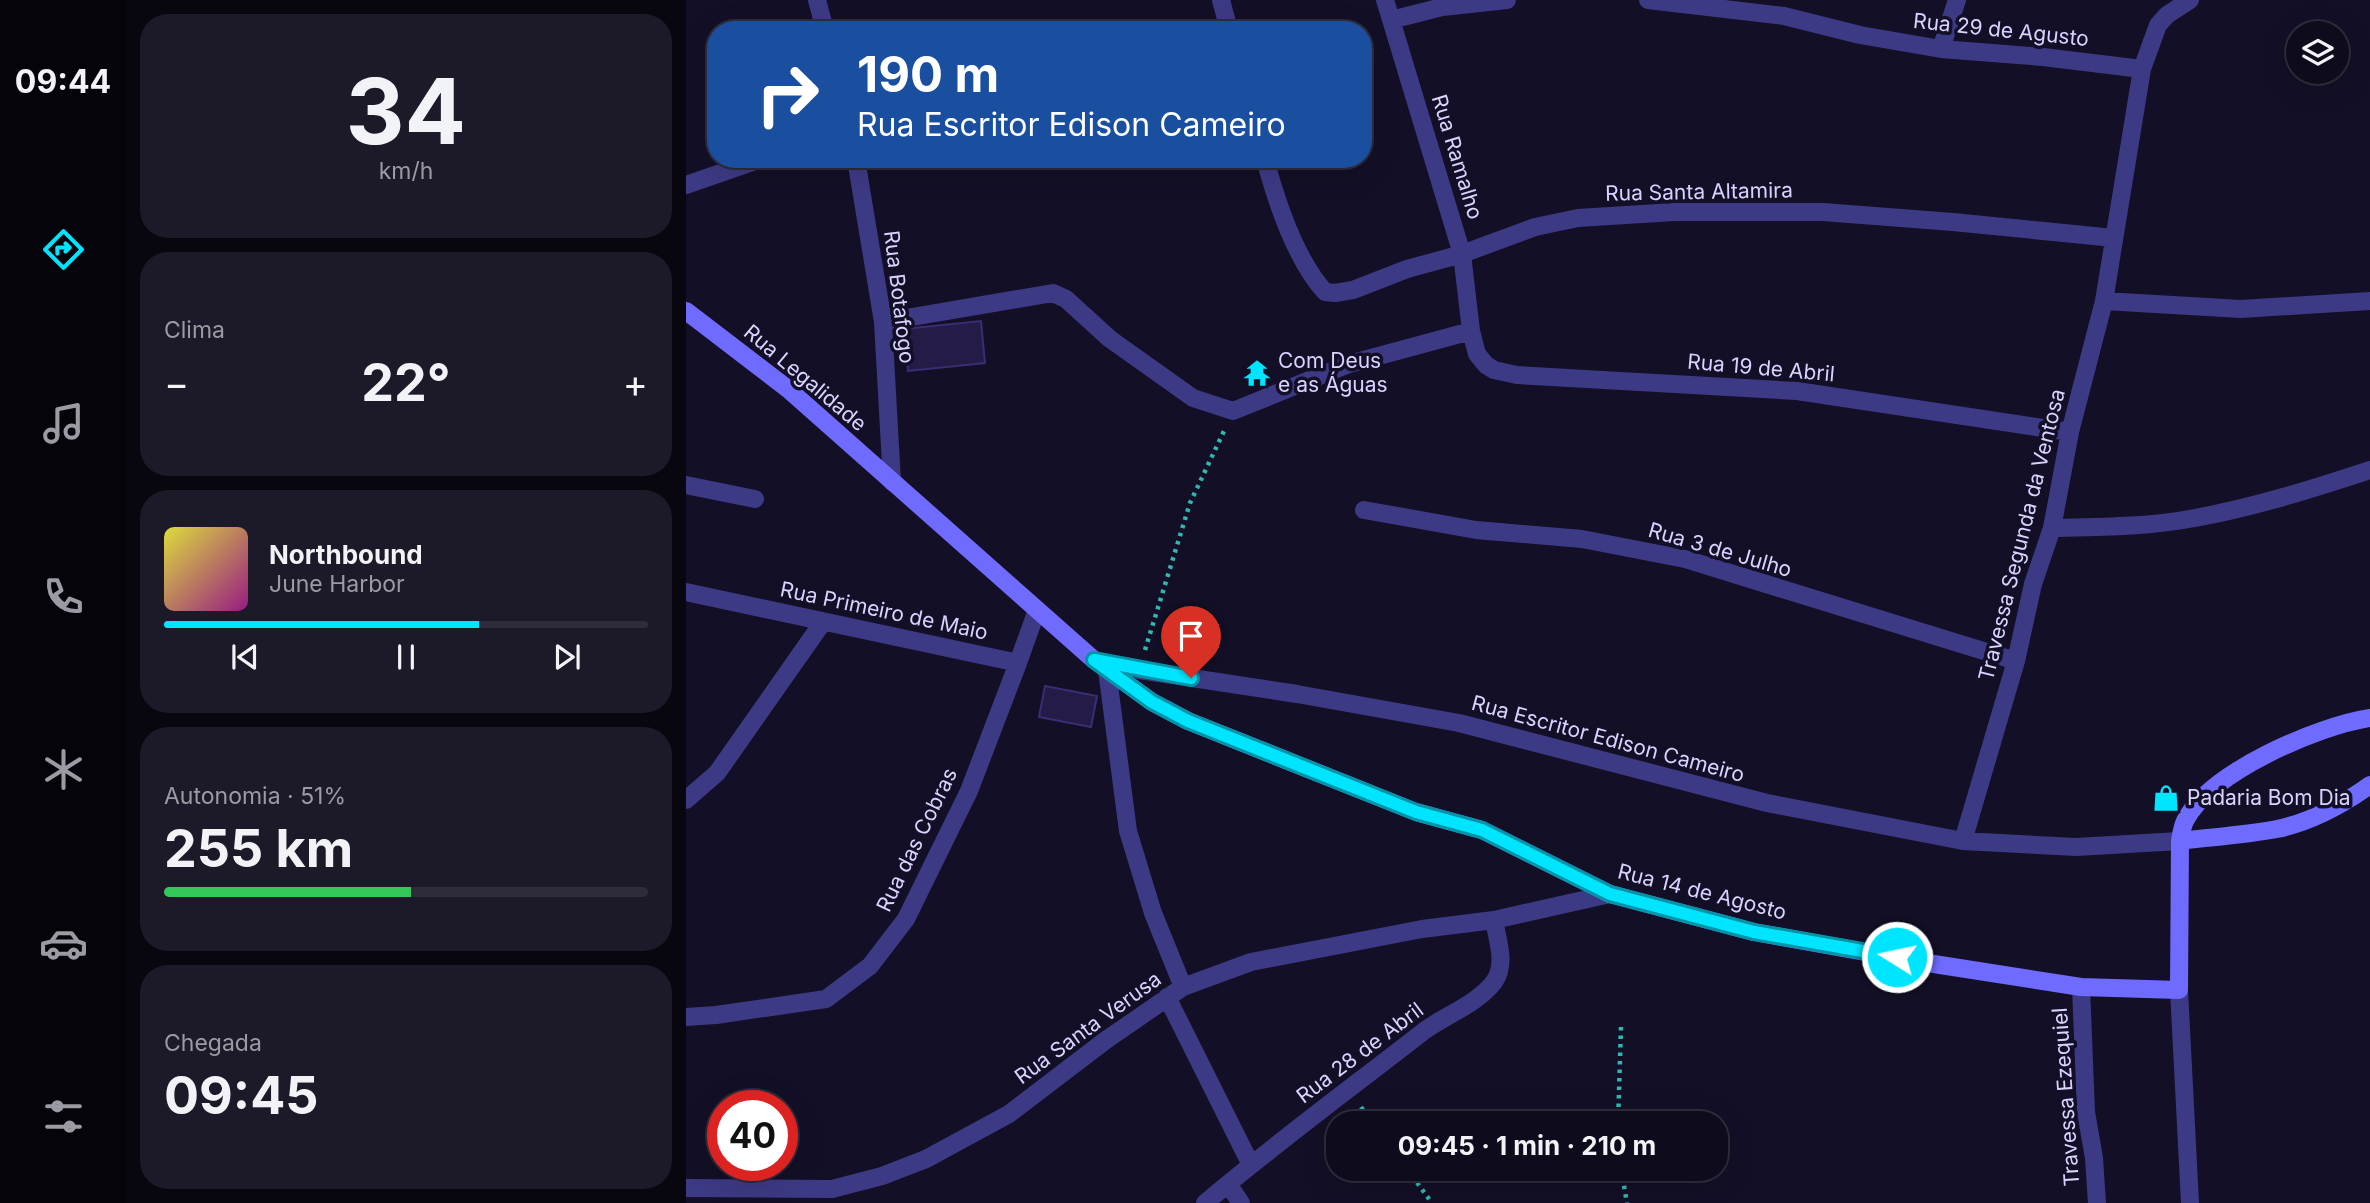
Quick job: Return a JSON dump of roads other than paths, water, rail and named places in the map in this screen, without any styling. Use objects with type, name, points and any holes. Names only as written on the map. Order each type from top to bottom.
[{"type":"street","points":[[817,0],[823,21]]},
{"type":"street","points":[[1221,0],[1227,21]]},
{"type":"street","name":"Rua Ramalho","points":[[1385,0],[1462,254],[1471,331]]},
{"type":"street","points":[[1391,20],[1441,7],[1507,0]]},
{"type":"street","name":"Rua 29 de Agusto","points":[[1648,0],[1784,8],[1860,35],[1941,49],[2043,57],[2142,69]]},
{"type":"street","points":[[1941,49],[1957,0]]},
{"type":"street","name":"Travessa Segunda da Ventosa","points":[[1963,841],[2016,661],[2033,584],[2052,528],[2070,432],[2104,301],[2142,69],[2158,25],[2167,15],[2190,0]]},
{"type":"street","points":[[686,185],[735,168]]},
{"type":"street","name":"Rua Botafogo","points":[[857,168],[883,322],[892,482]]},
{"type":"street","name":"Rua Santa Altamira","points":[[1267,168],[1272,187],[1307,269],[1325,292],[1335,293],[1353,290],[1407,269],[1462,254],[1535,227],[1567,220],[1674,212],[1823,212],[2114,238]]},
{"type":"street","points":[[883,322],[1053,293],[1066,299],[1110,339],[1193,398],[1233,411],[1349,364],[1471,331]]},
{"type":"street","points":[[2104,301],[2241,309],[2370,301]]},
{"type":"street","name":"Rua Legalidade","points":[[686,311],[788,389],[892,482]]},
{"type":"street","name":"Rua 19 de Abril","points":[[1471,331],[1477,354],[1486,365],[1517,375],[1797,391],[2070,432]]},
{"type":"street","points":[[2052,528],[2117,527],[2193,519],[2286,497],[2370,470]]},
{"type":"street","name":"Rua Escritor Edison Cameiro","points":[[892,482],[1100,665],[1297,694],[1459,723],[1767,803],[1963,841],[2076,846],[2180,841],[2278,829],[2320,815],[2348,801],[2370,785]]},
{"type":"street","points":[[686,485],[755,499]]},
{"type":"street","name":"Rua 3 de Julho","points":[[1364,510],[1476,530],[1582,539],[1685,559],[2016,661]]},
{"type":"street","name":"Rua Primeiro de Maio","points":[[686,592],[1018,663]]},
{"type":"street","points":[[1018,663],[1037,610]]},
{"type":"street","points":[[686,800],[718,773],[823,622]]},
{"type":"street","name":"Rua das Cobras","points":[[686,1017],[826,999],[870,966],[906,919],[969,791],[1018,663]]},
{"type":"street","points":[[1100,665],[1128,831],[1175,992],[1251,1165]]},
{"type":"street","name":"Rua 14 de Agosto","points":[[1100,665],[1152,702],[1188,721],[1416,812],[1482,830],[1610,894],[1754,932],[1921,962],[2081,987],[2179,990]]},
{"type":"street","points":[[2190,1203],[2179,990],[2180,841],[2185,821],[2200,801],[2227,778],[2263,756],[2314,733],[2370,718]]},
{"type":"street","name":"Rua Santa Verusa","points":[[686,1188],[832,1189],[882,1175],[926,1159],[1009,1114],[1106,1040],[1175,992],[1251,962],[1422,929],[1494,920],[1610,894]]},
{"type":"street","name":"Rua 28 de Abril","points":[[1205,1203],[1433,1025],[1471,1001],[1493,982],[1501,959],[1494,920]]},
{"type":"street","name":"Travessa Ezequiel","points":[[2081,987],[2086,1112],[2094,1158],[2097,1203]]},
{"type":"street","points":[[1228,1184],[1241,1203]]},
{"type":"place","name":"Com Deus e as Águas","points":[[1257,373]]},
{"type":"place","name":"Padaria Bom Dia","points":[[2166,798]]}]
